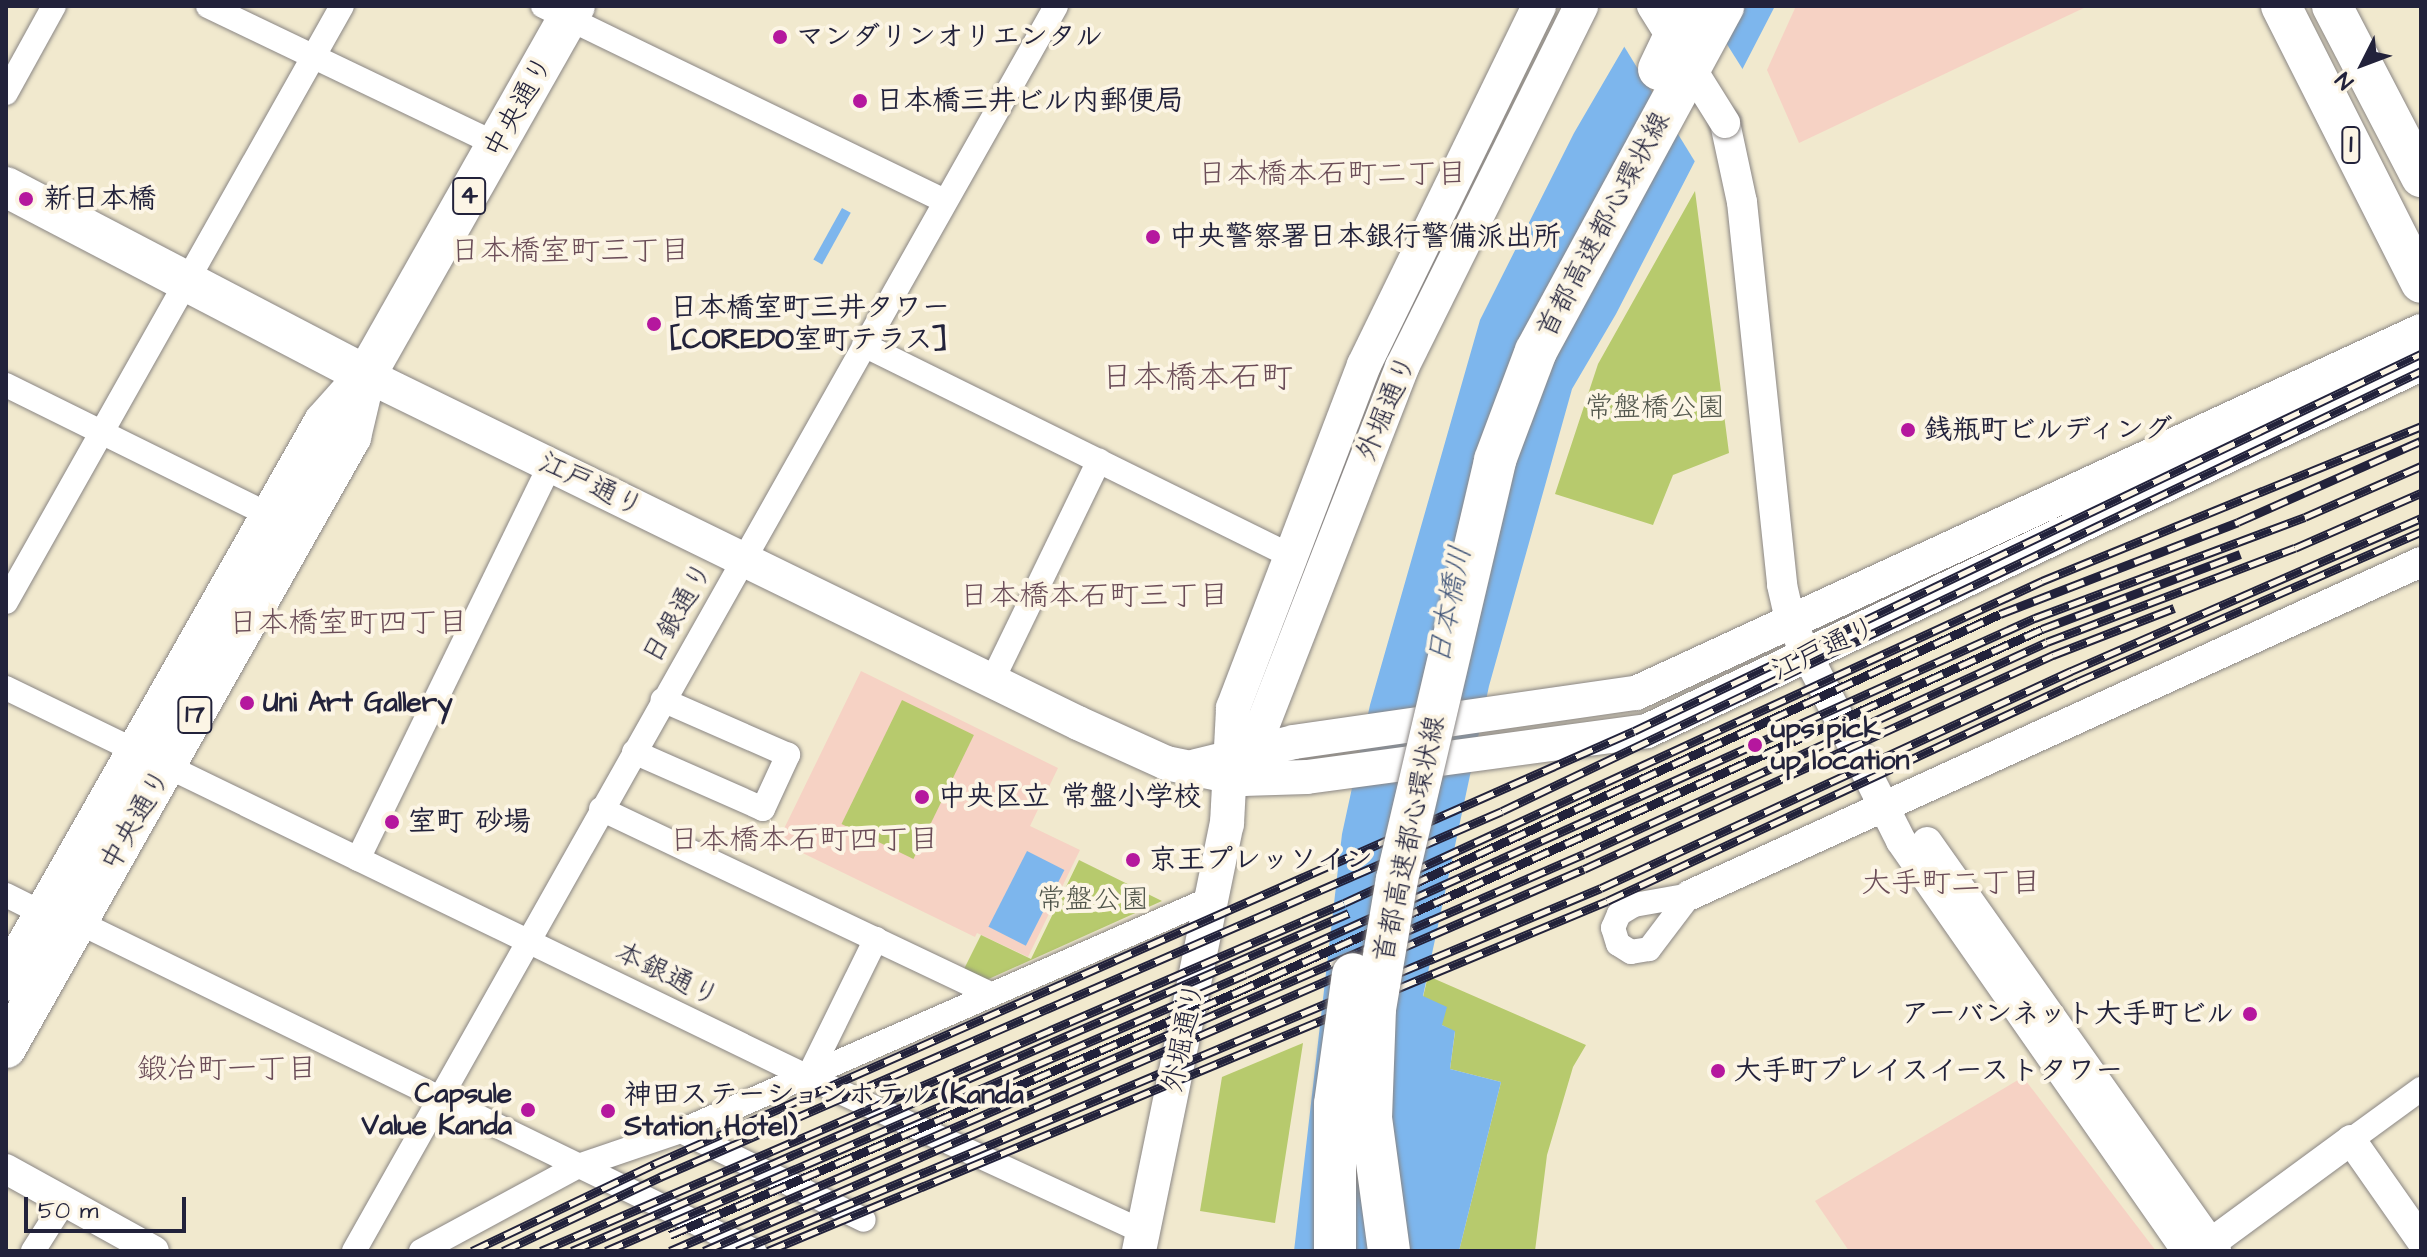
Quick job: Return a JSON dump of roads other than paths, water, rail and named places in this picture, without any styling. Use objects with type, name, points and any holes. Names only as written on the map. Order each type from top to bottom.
[{"type":"highway","name":"首都高速都心環状線","points":[[1335,1251],[1335,1104],[1352,978],[1469,451],[1514,340],[1689,6]]},
{"type":"highway","name":"首都高速都心環状線","points":[[1389,1251],[1371,1118],[1375,1009],[1397,879],[1495,460],[1536,351],[1723,6]]},
{"type":"highway","name":"1","points":[[2281,6],[2421,283]]},
{"type":"highway","name":"1","points":[[2332,6],[2421,177]]},
{"type":"highway","name":"中央通り","points":[[152,760],[271,516],[324,422],[366,375],[498,145],[563,10]]},
{"type":"highway","name":"江戸通り","points":[[6,187],[366,375]]},
{"type":"highway","name":"中央通り","points":[[6,1048],[61,918],[152,760],[351,437],[366,375]]},
{"type":"highway","name":"中央通り","points":[[6,981],[61,918]]},
{"type":"main road","name":"外堀通り","points":[[1239,766],[1233,708],[1364,365],[1539,6]]},
{"type":"main road","name":"外堀通り","points":[[1142,1242],[1239,766],[1402,367],[1581,6]]},
{"type":"main road","name":"江戸通り","points":[[1239,766],[1355,732],[1486,719],[1636,693],[2421,331]]},
{"type":"main road","name":"江戸通り","points":[[366,375],[992,681],[1184,769],[1239,766],[1347,771],[1647,731],[2421,364]]},
{"type":"street","points":[[6,93],[54,6]]},
{"type":"street","points":[[208,6],[498,145]]},
{"type":"street","points":[[6,602],[342,6]]},
{"type":"street","name":"日銀通り","points":[[354,1251],[1056,6]]},
{"type":"street","points":[[1652,6],[1725,123],[1742,202],[1782,585],[1791,623],[1806,658],[1884,804],[1921,833],[2205,1248],[2421,1089]]},
{"type":"street","points":[[563,10],[944,201]]},
{"type":"street","points":[[864,345],[1290,556]]},
{"type":"street","points":[[6,385],[271,516]]},
{"type":"street","points":[[992,681],[1099,461]]},
{"type":"street","points":[[358,859],[550,465]]},
{"type":"street","points":[[1690,895],[2421,562]]},
{"type":"street","name":"本銀通り","points":[[6,688],[1142,1242]]},
{"type":"street","points":[[634,752],[763,809],[788,755],[663,700]]},
{"type":"street","points":[[601,809],[988,993]]},
{"type":"street","points":[[6,895],[61,918],[754,1251]]},
{"type":"street","points":[[421,1251],[578,1166],[681,1131],[808,1077],[988,993],[1212,898]]},
{"type":"street","points":[[808,1077],[876,939]]},
{"type":"street","points":[[681,1131],[864,1220]]},
{"type":"street","points":[[2351,1140],[2421,1240]]},
{"type":"street","points":[[6,1169],[154,1251]]},
{"type":"street","points":[[33,1251],[64,1202]]},
{"type":"water","name":"日本橋川","points":[[1648,6],[1775,6],[1616,314],[1572,389],[1489,686],[1423,996],[1447,1007],[1442,1025],[1455,1031],[1450,1069],[1501,1082],[1459,1251],[1294,1251],[1342,834],[1370,705],[1480,320],[1574,133]]},
{"type":"water","points":[[842,208],[851,213],[822,264],[813,260]]},
{"type":"water","points":[[1027,851],[1064,870],[1026,946],[988,927]]},
{"type":"railway","points":[[472,1251],[654,1164],[1634,731],[2421,354]]},
{"type":"railway","points":[[503,1251],[660,1177],[1502,811],[2421,371]]},
{"type":"railway","points":[[541,1251],[1344,903],[2042,581],[2421,426]]},
{"type":"railway","points":[[1411,885],[2000,614],[2238,522],[2421,441]]},
{"type":"railway","points":[[606,1251],[1246,974],[2035,618],[2305,517],[2421,466]]},
{"type":"railway","points":[[670,1251],[1584,854],[2047,642],[2295,548],[2421,493]]},
{"type":"railway","points":[[737,1251],[1601,888],[2071,671],[2421,518]]},
{"type":"railway","points":[[768,1251],[1607,901],[2077,682],[2421,532]]},
{"type":"railway","points":[[670,1235],[1237,992],[2042,629],[2240,554]]},
{"type":"railway","points":[[704,1251],[1584,869],[2053,655],[2174,608]]},
{"type":"railway","points":[[572,1251],[1349,913]]},
{"type":"place","name":"マンダリンオリエンタル","points":[[780,37]]},
{"type":"place","name":"日本橋三井ビル内郵便局","points":[[860,101]]},
{"type":"place","name":"新日本橋","points":[[26,199]]},
{"type":"place","name":"中央警察署日本銀行警備派出所","points":[[1153,237]]},
{"type":"place","name":"日本橋室町三井タワー [COREDO室町テラス]","points":[[654,324]]},
{"type":"place","name":"銭瓶町ビルディング","points":[[1908,430]]},
{"type":"place","name":"Uni Art Gallery","points":[[247,703]]},
{"type":"place","name":"ups pick up location","points":[[1755,745]]},
{"type":"place","name":"中央区立 常盤小学校","points":[[922,797]]},
{"type":"place","name":"室町 砂場","points":[[392,822]]},
{"type":"place","name":"京王プレッソイン","points":[[1133,860]]},
{"type":"place","name":"アーバンネット大手町ビル","points":[[2250,1014]]},
{"type":"place","name":"大手町プレイスイーストタワー","points":[[1718,1071]]},
{"type":"place","name":"Capsule Value Kanda","points":[[528,1110]]},
{"type":"place","name":"神田ステーションホテル (Kanda Station Hotel)","points":[[608,1111]]},
{"type":"district","name":"日本橋本石町二丁目","points":[[1332,174]]},
{"type":"district","name":"日本橋室町三丁目","points":[[570,251]]},
{"type":"district","name":"日本橋本石町","points":[[1197,378]]},
{"type":"district","name":"日本橋本石町三丁目","points":[[1094,596]]},
{"type":"district","name":"日本橋室町四丁目","points":[[348,623]]},
{"type":"district","name":"日本橋本石町四丁目","points":[[804,840]]},
{"type":"district","name":"大手町二丁目","points":[[1951,883]]},
{"type":"district","name":"鍛冶町一丁目","points":[[227,1069]]},
{"type":"park label","name":"常盤橋公園","points":[[1655,408]]},
{"type":"park label","name":"常盤公園","points":[[1093,900]]}]
